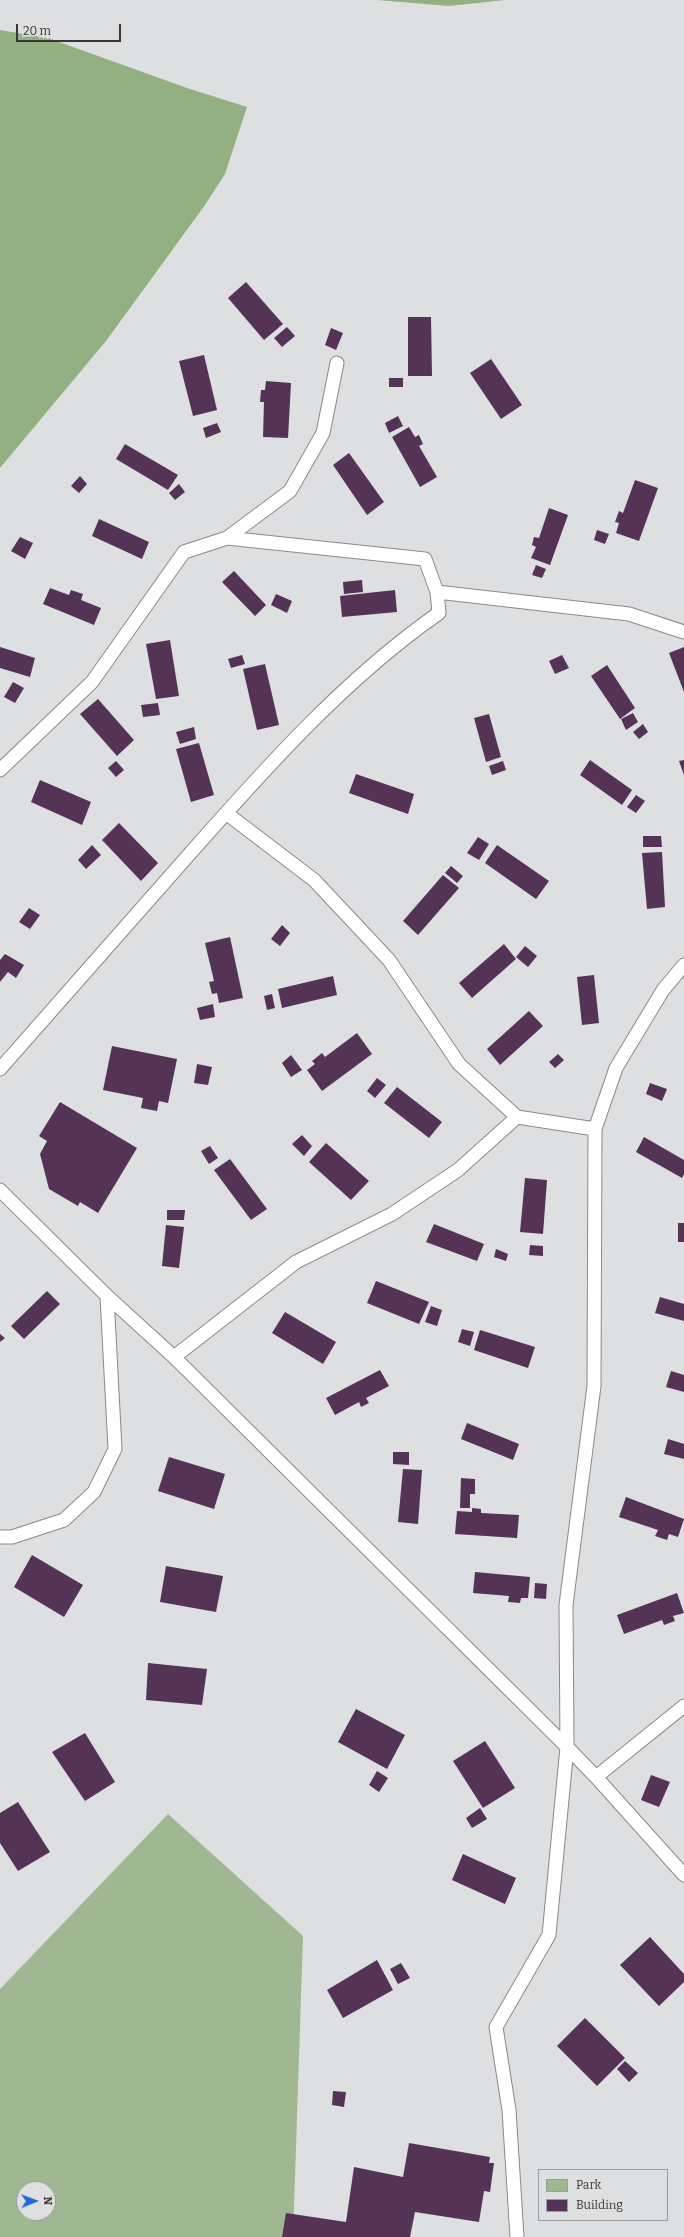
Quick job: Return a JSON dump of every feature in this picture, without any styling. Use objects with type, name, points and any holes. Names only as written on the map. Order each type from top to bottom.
[{"type":"lane","points":[[0,770],[92,682],[184,552],[227,538],[290,491],[323,433],[337,363]]},
{"type":"lane","points":[[0,1069],[226,813],[315,718],[411,633],[439,613],[437,592],[426,559],[227,538]]},
{"type":"lane","points":[[437,592],[629,614],[684,632]]},
{"type":"lane","points":[[226,813],[314,880],[389,960],[460,1064],[517,1117],[594,1129]]},
{"type":"lane","points":[[517,2237],[509,2110],[496,2027],[549,1934],[567,1747],[566,1605],[594,1386],[594,1129],[616,1068],[663,990],[684,965]]},
{"type":"lane","points":[[174,1357],[296,1262],[392,1214],[458,1170],[517,1117]]},
{"type":"lane","points":[[0,1190],[107,1296],[174,1357],[567,1747],[684,1875]]},
{"type":"lane","points":[[0,1537],[12,1537],[64,1520],[94,1492],[115,1449],[107,1296]]},
{"type":"lane","points":[[596,1777],[684,1706]]},
{"type":"green space","points":[[377,0],[505,0],[449,6]]},
{"type":"green space","points":[[0,30],[48,38],[187,88],[247,107],[225,174],[205,205],[106,341],[0,468]]},
{"type":"green space","points":[[168,1814],[303,1936],[293,2237],[0,2237],[0,1989]]},
{"type":"building","points":[[246,282],[283,324],[264,340],[228,298]]},
{"type":"building","points":[[408,317],[431,317],[432,376],[408,376]]},
{"type":"building","points":[[287,327],[295,336],[282,347],[274,338]]},
{"type":"building","points":[[331,328],[343,333],[336,350],[325,345]]},
{"type":"building","points":[[204,355],[217,410],[193,416],[179,361]]},
{"type":"building","points":[[491,359],[522,405],[501,419],[470,373]]},
{"type":"building","points":[[389,378],[403,378],[403,387],[389,387]]},
{"type":"building","points":[[266,381],[291,383],[288,438],[263,437],[264,402],[260,402],[261,390],[265,390]]},
{"type":"building","points":[[398,416],[403,426],[389,433],[385,423]]},
{"type":"building","points":[[217,423],[221,432],[206,438],[203,428]]},
{"type":"building","points":[[409,427],[415,437],[419,435],[423,444],[419,446],[437,477],[420,487],[392,437]]},
{"type":"building","points":[[125,444],[178,475],[168,490],[116,459]]},
{"type":"building","points":[[349,453],[384,502],[367,515],[333,465]]},
{"type":"building","points":[[80,476],[87,484],[79,493],[71,486]]},
{"type":"building","points":[[635,480],[658,488],[639,541],[616,533],[619,523],[615,522],[619,511],[623,513]]},
{"type":"building","points":[[179,484],[185,492],[175,500],[169,493]]},
{"type":"building","points":[[549,508],[568,515],[550,565],[531,558],[536,547],[532,545],[534,537],[539,538]]},
{"type":"building","points":[[99,519],[149,542],[142,559],[92,536]]},
{"type":"building","points":[[597,530],[609,534],[605,544],[594,540]]},
{"type":"building","points":[[20,537],[33,543],[25,559],[11,551]]},
{"type":"building","points":[[536,565],[546,569],[542,578],[532,575]]},
{"type":"building","points":[[234,571],[266,605],[255,616],[222,582]]},
{"type":"building","points":[[362,580],[363,592],[344,594],[343,582]]},
{"type":"building","points":[[50,588],[69,595],[71,590],[83,594],[81,600],[101,608],[94,625],[43,604]]},
{"type":"building","points":[[395,590],[397,612],[342,617],[340,596]]},
{"type":"building","points":[[276,594],[292,601],[287,613],[271,605]]},
{"type":"building","points":[[170,640],[179,696],[156,699],[146,644]]},
{"type":"building","points":[[0,647],[35,658],[30,677],[0,668]]},
{"type":"building","points":[[684,647],[684,692],[669,653]]},
{"type":"building","points":[[242,655],[245,664],[231,668],[228,659]]},
{"type":"building","points":[[562,655],[569,668],[555,674],[549,661]]},
{"type":"building","points":[[265,664],[279,725],[257,730],[243,669]]},
{"type":"building","points":[[607,665],[635,708],[620,719],[591,676]]},
{"type":"building","points":[[13,682],[24,688],[15,703],[4,697]]},
{"type":"building","points":[[98,699],[134,740],[117,756],[80,714]]},
{"type":"building","points":[[158,703],[160,715],[143,717],[141,705]]},
{"type":"building","points":[[633,713],[638,722],[626,730],[621,719]]},
{"type":"building","points":[[489,714],[501,757],[486,762],[474,718]]},
{"type":"building","points":[[643,724],[648,732],[639,739],[633,732]]},
{"type":"building","points":[[194,727],[196,739],[180,744],[176,732]]},
{"type":"building","points":[[199,743],[214,795],[191,802],[176,749]]},
{"type":"building","points":[[590,760],[632,790],[622,805],[580,775]]},
{"type":"building","points":[[684,760],[684,775],[679,761]]},
{"type":"building","points":[[116,761],[124,770],[116,777],[108,768]]},
{"type":"building","points":[[503,761],[506,770],[492,775],[489,766]]},
{"type":"building","points":[[356,774],[414,794],[408,814],[349,793]]},
{"type":"building","points":[[40,780],[91,802],[82,825],[31,802]]},
{"type":"building","points":[[636,795],[645,801],[636,813],[627,807]]},
{"type":"building","points":[[119,823],[158,863],[141,881],[102,840]]},
{"type":"building","points":[[643,836],[661,836],[662,847],[643,847]]},
{"type":"building","points":[[478,837],[489,844],[479,860],[467,853]]},
{"type":"building","points":[[92,845],[101,855],[86,869],[78,860]]},
{"type":"building","points":[[497,845],[549,881],[536,899],[485,863]]},
{"type":"building","points":[[662,852],[665,907],[647,909],[642,853]]},
{"type":"building","points":[[451,866],[463,876],[457,883],[445,873]]},
{"type":"building","points":[[443,875],[459,888],[418,935],[403,921]]},
{"type":"building","points":[[29,908],[40,915],[30,929],[19,922]]},
{"type":"building","points":[[282,925],[290,933],[280,946],[271,939]]},
{"type":"building","points":[[230,937],[243,998],[219,1003],[217,993],[212,994],[209,982],[214,981],[205,943]]},
{"type":"building","points":[[504,944],[516,959],[472,998],[459,983]]},
{"type":"building","points":[[525,946],[537,956],[528,967],[516,957]]},
{"type":"building","points":[[5,954],[24,965],[16,978],[8,972],[0,982],[0,960]]},
{"type":"building","points":[[594,975],[599,1023],[582,1025],[577,977]]},
{"type":"building","points":[[333,976],[337,995],[282,1008],[278,989]]},
{"type":"building","points":[[272,994],[275,1008],[267,1010],[264,996]]},
{"type":"building","points":[[213,1004],[215,1017],[200,1020],[197,1008]]},
{"type":"building","points":[[529,1011],[543,1026],[500,1065],[487,1049]]},
{"type":"building","points":[[357,1033],[372,1054],[322,1091],[307,1070],[315,1064],[312,1061],[322,1053],[325,1057]]},
{"type":"building","points":[[112,1046],[177,1059],[168,1103],[159,1101],[157,1111],[141,1108],[143,1098],[103,1090]]},
{"type":"building","points":[[558,1054],[564,1060],[555,1068],[549,1062]]},
{"type":"building","points":[[291,1055],[302,1070],[291,1077],[282,1063]]},
{"type":"building","points":[[197,1064],[212,1067],[208,1085],[194,1083]]},
{"type":"building","points":[[377,1078],[386,1085],[375,1098],[367,1091]]},
{"type":"building","points":[[650,1083],[667,1089],[662,1101],[646,1094]]},
{"type":"building","points":[[397,1087],[442,1122],[429,1138],[384,1103]]},
{"type":"building","points":[[60,1102],[137,1148],[98,1213],[80,1202],[78,1206],[49,1189],[40,1154],[47,1141],[39,1136]]},
{"type":"building","points":[[302,1135],[312,1146],[304,1156],[292,1144]]},
{"type":"building","points":[[644,1137],[684,1160],[684,1174],[682,1178],[636,1152]]},
{"type":"building","points":[[326,1143],[369,1181],[351,1200],[309,1162]]},
{"type":"building","points":[[210,1146],[218,1158],[209,1164],[201,1151]]},
{"type":"building","points":[[230,1159],[267,1209],[251,1220],[214,1170]]},
{"type":"building","points":[[525,1178],[547,1180],[543,1234],[520,1232]]},
{"type":"building","points":[[167,1210],[185,1210],[184,1220],[167,1220]]},
{"type":"building","points":[[678,1223],[684,1223],[684,1242],[678,1242]]},
{"type":"building","points":[[434,1224],[484,1244],[477,1261],[426,1242]]},
{"type":"building","points":[[166,1225],[184,1227],[179,1268],[162,1266]]},
{"type":"building","points":[[530,1245],[543,1246],[543,1256],[529,1255]]},
{"type":"building","points":[[496,1249],[508,1254],[506,1261],[494,1257]]},
{"type":"building","points":[[376,1281],[429,1302],[419,1324],[367,1303]]},
{"type":"building","points":[[47,1291],[60,1304],[24,1339],[11,1326]]},
{"type":"building","points":[[660,1297],[684,1304],[684,1321],[655,1313]]},
{"type":"building","points":[[431,1306],[442,1310],[437,1326],[425,1322]]},
{"type":"building","points":[[285,1312],[336,1342],[323,1364],[272,1333]]},
{"type":"building","points":[[462,1329],[474,1332],[470,1346],[458,1342]]},
{"type":"building","points":[[480,1330],[535,1347],[528,1368],[474,1350]]},
{"type":"building","points":[[0,1334],[5,1338],[0,1342]]},
{"type":"building","points":[[380,1370],[389,1386],[366,1398],[369,1403],[361,1407],[359,1402],[335,1415],[326,1398]]},
{"type":"building","points":[[671,1371],[684,1375],[684,1392],[666,1387]]},
{"type":"building","points":[[467,1423],[519,1444],[513,1460],[461,1439]]},
{"type":"building","points":[[668,1439],[684,1444],[684,1459],[664,1454]]},
{"type":"building","points":[[393,1452],[409,1452],[409,1465],[393,1464]]},
{"type":"building","points":[[169,1457],[225,1474],[214,1509],[158,1491]]},
{"type":"building","points":[[403,1469],[422,1470],[418,1524],[398,1522]]},
{"type":"building","points":[[461,1478],[475,1479],[475,1494],[470,1494],[470,1508],[460,1508]]},
{"type":"building","points":[[626,1497],[684,1519],[678,1537],[669,1534],[667,1540],[655,1536],[658,1530],[619,1517]]},
{"type":"building","points":[[472,1508],[481,1509],[481,1513],[519,1515],[517,1538],[455,1534],[457,1511],[472,1512]]},
{"type":"building","points":[[32,1555],[83,1585],[64,1617],[14,1587]]},
{"type":"building","points":[[166,1566],[223,1576],[216,1612],[160,1602]]},
{"type":"building","points":[[475,1572],[530,1577],[528,1598],[521,1598],[520,1603],[508,1602],[509,1596],[473,1593]]},
{"type":"building","points":[[535,1583],[547,1584],[546,1599],[534,1598]]},
{"type":"building","points":[[677,1593],[684,1613],[673,1616],[675,1621],[664,1625],[662,1620],[624,1634],[617,1615]]},
{"type":"building","points":[[148,1663],[207,1669],[202,1705],[146,1700]]},
{"type":"building","points":[[356,1709],[405,1735],[387,1769],[338,1742]]},
{"type":"building","points":[[85,1733],[115,1782],[85,1801],[52,1752]]},
{"type":"building","points":[[485,1741],[515,1788],[483,1808],[453,1761]]},
{"type":"building","points":[[377,1771],[388,1778],[379,1792],[369,1785]]},
{"type":"building","points":[[651,1775],[670,1782],[659,1807],[641,1800]]},
{"type":"building","points":[[18,1802],[50,1852],[18,1871],[0,1843],[0,1813]]},
{"type":"building","points":[[480,1808],[487,1819],[472,1828],[466,1818]]},
{"type":"building","points":[[463,1854],[516,1878],[505,1904],[452,1880]]},
{"type":"building","points":[[650,1937],[684,1974],[684,1982],[659,2006],[620,1965]]},
{"type":"building","points":[[377,1960],[393,1990],[343,2018],[327,1990]]},
{"type":"building","points":[[401,1963],[410,1978],[398,1984],[390,1969]]},
{"type":"building","points":[[585,2018],[625,2058],[597,2086],[557,2046]]},
{"type":"building","points":[[625,2061],[638,2073],[629,2082],[617,2069]]},
{"type":"building","points":[[333,2091],[346,2092],[344,2107],[332,2105]]},
{"type":"building","points":[[409,2143],[490,2157],[489,2163],[494,2163],[490,2192],[484,2191],[479,2222],[415,2212],[410,2237],[282,2237],[286,2213],[346,2222],[354,2167],[403,2177]]}]
